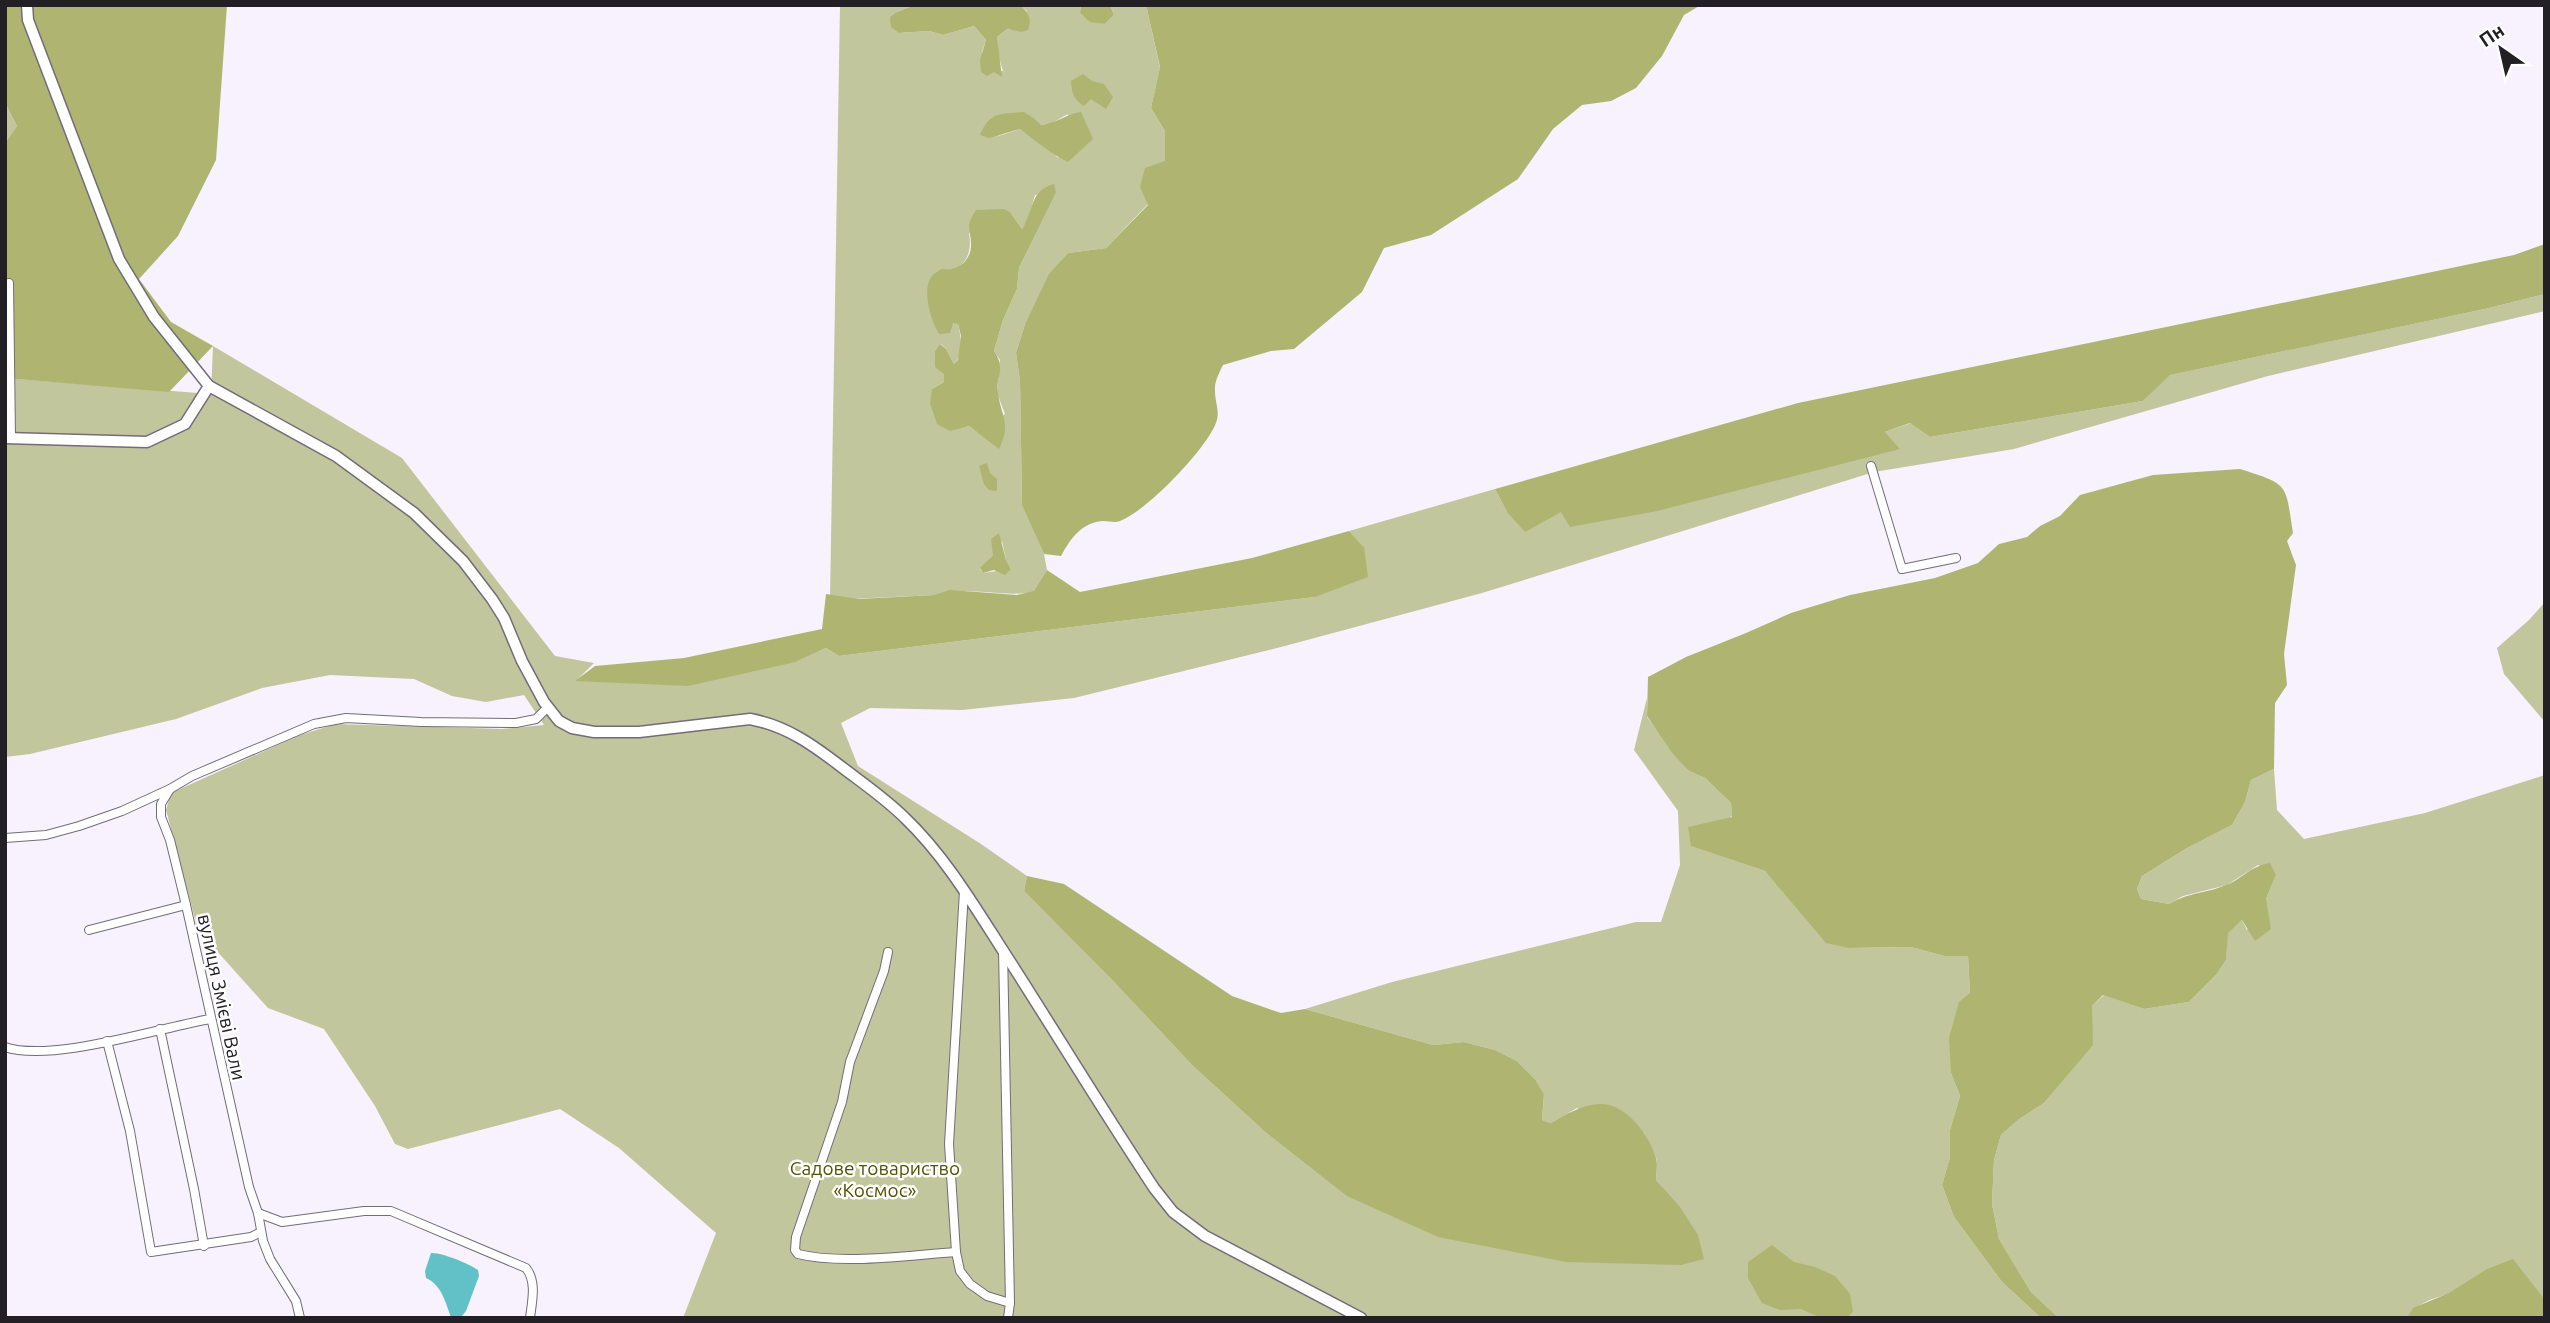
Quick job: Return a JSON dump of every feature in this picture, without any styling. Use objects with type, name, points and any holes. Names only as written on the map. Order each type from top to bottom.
[{"type":"street","points":[[27,5],[28,20],[119,259],[154,317],[209,386],[336,456],[414,513],[463,561],[492,599],[505,618],[522,661],[547,708],[559,721],[572,728],[594,732],[639,732],[750,719],[784,728],[810,743],[905,818],[928,843],[964,891],[1147,1178],[1173,1212],[1205,1237],[1361,1318]]},
{"type":"street","points":[[9,283],[8,438],[147,442],[185,424],[209,386]]},
{"type":"street","points":[[1871,466],[1902,569],[1956,558]]},
{"type":"street","points":[[5,838],[46,835],[79,826],[170,789],[192,776],[314,724],[346,718],[516,723],[536,719],[547,708]]},
{"type":"street","name":"вулиця Змієві Вали","points":[[170,789],[161,804],[161,817],[170,840],[186,905],[249,1187],[270,1259],[296,1301],[300,1318]]},
{"type":"street","points":[[964,891],[949,1144],[956,1252],[960,1271],[970,1284],[987,1296],[1010,1303]]},
{"type":"street","points":[[89,930],[186,905]]},
{"type":"street","points":[[1003,950],[1010,1303],[1008,1318]]},
{"type":"street","points":[[888,953],[884,971],[850,1062],[842,1102],[796,1237],[795,1250],[806,1256],[830,1258],[956,1252]]},
{"type":"street","points":[[5,1047],[55,1050],[210,1019]]},
{"type":"street","points":[[160,1029],[204,1246]]},
{"type":"street","points":[[107,1041],[130,1131],[151,1252],[204,1246],[251,1237],[261,1232]]},
{"type":"street","points":[[258,1213],[282,1222],[364,1211],[391,1211],[526,1268],[531,1274],[533,1291],[530,1318]]},
{"type":"green space","points":[[5,5],[227,5],[216,160],[178,236],[139,279],[171,322],[213,346],[169,392],[5,378],[5,143],[17,126],[5,103]]},
{"type":"green space","points":[[840,5],[914,5],[897,12],[899,33],[929,31],[943,35],[974,26],[986,40],[982,52],[994,72],[1003,71],[997,37],[1007,29],[1011,30],[1027,11],[1020,5],[1081,5],[1080,13],[1090,21],[1105,24],[1114,15],[1110,5],[1146,5],[1160,68],[1151,108],[1165,131],[1165,161],[1148,204],[1106,248],[1068,253],[1050,274],[1025,324],[1016,353],[1020,381],[1022,504],[1044,554],[1047,570],[1034,592],[1009,594],[959,591],[935,595],[830,600]],"holes":[[[1068,114],[1058,158],[1020,129],[995,137],[1035,119],[1040,125],[1050,124]],[[1056,193],[1019,268],[1017,289],[1003,320],[994,351],[1000,360],[997,393],[1005,414],[977,432],[969,426],[950,430],[932,389],[944,382],[945,374],[935,351],[941,344],[954,364],[960,351],[958,324],[952,322],[952,271],[962,264],[968,255],[969,233],[1011,213],[1022,229],[1035,195]],[[1002,541],[1011,569],[983,573],[980,569]]]},
{"type":"green space","points":[[914,5],[1020,5],[1029,16],[1030,23],[1028,30],[1021,32],[1007,29],[997,37],[1002,77],[994,72],[987,76],[981,72],[980,60],[986,40],[974,26],[943,35],[929,31],[899,33],[891,27],[890,17]]},
{"type":"green space","points":[[1081,5],[1110,5],[1114,15],[1105,24],[1090,22],[1080,13]]},
{"type":"green space","points":[[1146,5],[1701,5],[1684,15],[1662,56],[1636,88],[1611,101],[1582,105],[1553,129],[1518,179],[1431,235],[1384,248],[1362,292],[1294,349],[1271,351],[1223,365],[1215,386],[1217,421],[1202,446],[1181,471],[1156,496],[1131,515],[1118,522],[1089,524],[1073,537],[1061,556],[1044,554],[1022,505],[1020,381],[1016,353],[1025,324],[1049,274],[1068,253],[1106,248],[1148,205],[1140,187],[1145,168],[1165,161],[1165,131],[1151,108],[1160,67]]},
{"type":"green space","points":[[1083,74],[1092,81],[1104,84],[1113,97],[1106,109],[1091,99],[1084,106],[1075,98],[1071,81]]},
{"type":"green space","points":[[5,103],[17,126],[5,143]]},
{"type":"green space","points":[[1024,112],[1041,125],[1081,112],[1093,139],[1068,162],[1020,129],[989,138],[980,135],[988,122],[997,115]]},
{"type":"green space","points":[[1054,184],[1056,193],[1019,268],[1017,289],[1003,320],[994,351],[1000,363],[998,394],[1005,427],[999,449],[969,426],[950,431],[937,424],[930,403],[932,389],[944,382],[944,374],[935,367],[935,351],[940,344],[954,364],[958,360],[961,336],[958,324],[953,323],[950,333],[939,334],[928,305],[927,289],[932,275],[942,269],[958,267],[969,255],[969,225],[976,210],[1004,209],[1011,213],[1022,229],[1036,196]]},
{"type":"green space","points":[[2545,244],[2545,294],[2170,375],[2143,401],[1930,437],[1910,423],[1885,432],[1900,449],[1657,511],[1570,527],[1561,512],[1525,532],[1507,512],[1495,489],[1798,403],[2514,255]]},
{"type":"green space","name":"Садове товариство «Космос»","points":[[2545,294],[2545,311],[2268,376],[2014,449],[1874,472],[1482,593],[1281,647],[1074,698],[962,710],[870,708],[841,723],[858,766],[1027,876],[1024,891],[1193,1066],[1263,1130],[1665,1191],[1656,1180],[1657,1160],[1644,1133],[1577,1108],[1551,1123],[1542,1120],[1544,1094],[1535,1079],[1517,1061],[1495,1050],[1464,1042],[1433,1045],[1305,1009],[1392,982],[1636,922],[1661,922],[1680,865],[1678,811],[1634,750],[1647,698],[1647,717],[1689,771],[1705,778],[1731,803],[1732,816],[1692,846],[1765,871],[1790,898],[1849,948],[1911,947],[1944,956],[1968,956],[1970,993],[1951,1073],[1960,1096],[1950,1130],[1950,1157],[1942,1185],[1954,1217],[2002,1282],[2041,1318],[683,1318],[716,1233],[619,1148],[560,1109],[408,1149],[395,1144],[375,1106],[324,1029],[268,1008],[198,930],[166,810],[171,793],[300,735],[336,724],[502,729],[544,725],[524,695],[486,702],[452,696],[414,679],[330,675],[262,688],[176,719],[30,754],[5,757],[5,378],[211,394],[213,346],[402,458],[555,656],[594,663],[576,681],[796,662],[826,648],[839,656],[1315,597],[1364,547],[1349,531],[1495,489],[1507,512],[1561,512],[1899,449],[1885,432],[1911,423],[1930,437],[2143,401],[2169,375]]},
{"type":"green space","points":[[987,463],[990,473],[997,479],[997,491],[989,490],[984,484],[979,466]]},
{"type":"green space","points":[[2240,469],[2277,483],[2282,488],[2286,495],[2293,533],[2287,541],[2296,565],[2284,654],[2287,685],[2275,703],[2274,769],[2251,780],[2245,802],[2232,825],[2187,848],[2142,876],[2137,889],[2141,899],[2169,904],[2226,885],[2256,867],[2270,863],[2276,875],[2266,899],[2271,929],[2255,941],[2242,920],[2228,933],[2226,960],[2216,975],[2189,1002],[2144,1009],[2103,995],[2092,1006],[2093,1045],[2044,1103],[2001,1135],[1994,1160],[1992,1204],[1999,1239],[2031,1292],[2059,1318],[2041,1318],[2002,1282],[1954,1217],[1942,1185],[1950,1157],[1950,1130],[1960,1096],[1951,1073],[1949,1038],[1959,1002],[1970,993],[1968,956],[1944,956],[1911,947],[1849,948],[1826,943],[1765,871],[1691,846],[1688,827],[1732,817],[1731,803],[1705,778],[1689,771],[1673,754],[1647,716],[1648,677],[1686,657],[1791,613],[1850,595],[1935,578],[1978,563],[1999,544],[2027,537],[2040,526],[2060,516],[2080,495],[2153,475]]},
{"type":"green space","points":[[1349,531],[1364,547],[1368,577],[1315,597],[839,656],[826,648],[796,662],[688,686],[575,681],[595,666],[684,658],[822,629],[826,594],[859,599],[934,595],[950,590],[1017,595],[1034,591],[1047,570],[1080,592],[1252,558]]},
{"type":"green space","points":[[999,533],[1011,569],[1005,575],[994,570],[983,573],[980,568],[993,555],[991,539]]},
{"type":"green space","points":[[2545,602],[2545,722],[2504,674],[2497,648]]},
{"type":"green space","points":[[2274,769],[2277,810],[2304,839],[2425,813],[2545,775],[2545,1300],[2537,1292],[2486,1291],[2448,1294],[2418,1307],[2407,1318],[2059,1318],[2031,1292],[1999,1239],[1992,1204],[1994,1160],[2001,1135],[2044,1103],[2092,1045],[2092,1006],[2104,995],[2144,1009],[2189,1002],[2216,975],[2226,960],[2227,933],[2242,920],[2247,930],[2266,899],[2276,875],[2258,865],[2227,885],[2183,896],[2169,904],[2141,899],[2137,889],[2142,876],[2187,848],[2232,825],[2245,802],[2251,780]]},
{"type":"green space","points":[[1027,876],[1064,884],[1232,996],[1281,1013],[1305,1009],[1433,1045],[1464,1042],[1495,1050],[1517,1061],[1535,1079],[1544,1094],[1542,1120],[1551,1123],[1591,1105],[1617,1108],[1635,1121],[1648,1139],[1657,1160],[1656,1180],[1680,1207],[1698,1235],[1704,1259],[1681,1265],[1566,1262],[1438,1237],[1347,1196],[1263,1130],[1193,1066],[1024,891]]},
{"type":"green space","points":[[1772,1245],[1794,1262],[1835,1276],[1850,1294],[1853,1312],[1846,1318],[1821,1318],[1801,1309],[1780,1310],[1762,1303],[1748,1278],[1748,1262]]},
{"type":"green space","points":[[2513,1259],[2545,1300],[2545,1318],[2407,1318],[2413,1308],[2449,1293],[2487,1269]]},
{"type":"water","points":[[431,1253],[455,1259],[478,1270],[479,1276],[466,1311],[461,1317],[451,1317],[439,1289],[426,1278],[425,1271]]}]
